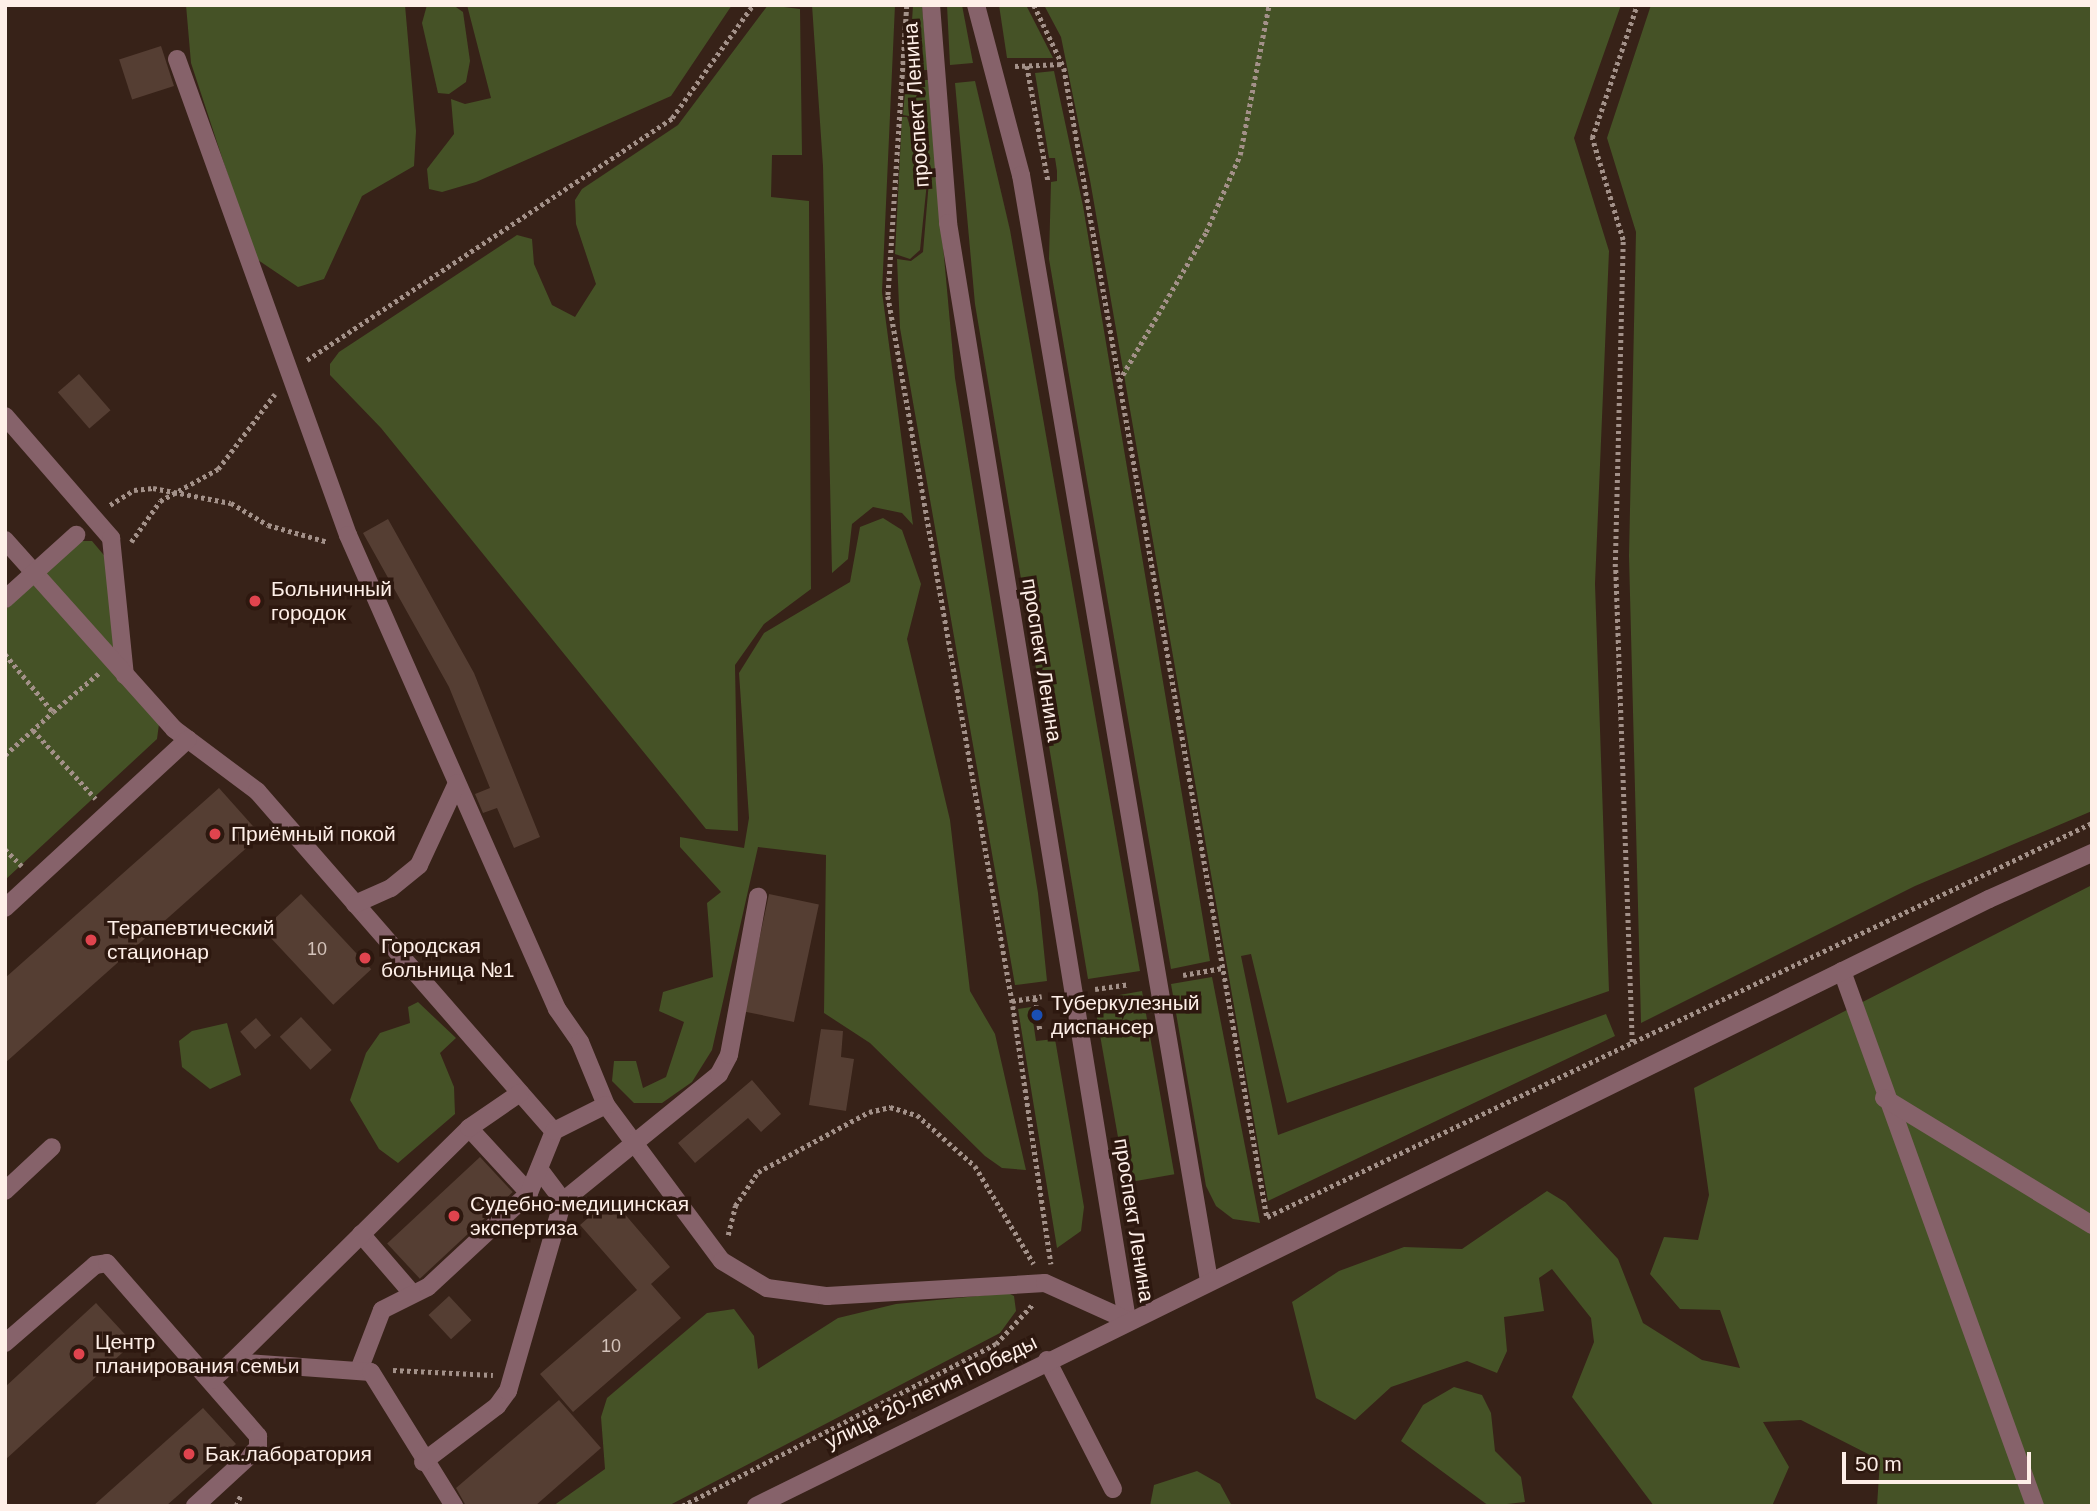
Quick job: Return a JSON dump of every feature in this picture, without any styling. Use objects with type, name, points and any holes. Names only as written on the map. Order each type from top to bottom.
[{"type":"street","name":"проспект Ленина","points":[[931,5],[948,223],[1128,1320]]},
{"type":"street","points":[[976,5],[1021,175],[1209,1281]]},
{"type":"street","points":[[177,59],[353,547],[556,1009],[580,1042],[606,1105],[722,1261],[767,1288],[827,1296],[1045,1283],[1128,1320]]},
{"type":"street","points":[[5,416],[111,538],[118,570],[120,668]]},
{"type":"street","points":[[5,599],[96,518]]},
{"type":"street","points":[[5,540],[188,739],[257,791],[554,1131]]},
{"type":"street","points":[[5,908],[188,739]]},
{"type":"street","points":[[355,904],[391,888],[419,865],[457,783]]},
{"type":"street","name":"улица 20-летия Победы","points":[[756,1506],[1128,1320],[1842,971],[2092,853]]},
{"type":"street","points":[[423,1462],[497,1406],[514,1376],[563,1201],[636,1145],[719,1074],[729,1055],[758,897]]},
{"type":"street","points":[[1842,971],[1884,1098],[2035,1506]]},
{"type":"street","points":[[212,1380],[469,1128],[520,1093]]},
{"type":"street","points":[[1884,1098],[2092,1225]]},
{"type":"street","points":[[454,1506],[365,1371],[382,1310],[428,1287],[529,1193],[554,1131],[606,1105]]},
{"type":"street","points":[[469,1128],[529,1193]]},
{"type":"street","points":[[5,1191],[52,1147]]},
{"type":"street","points":[[539,1169],[563,1201]]},
{"type":"street","points":[[361,1234],[412,1293]]},
{"type":"street","points":[[5,1343],[100,1261],[212,1380],[260,1442],[195,1506]]},
{"type":"street","points":[[1047,1360],[1113,1489]]},
{"type":"street","points":[[232,1362],[365,1371]]},
{"type":"path","points":[[118,570],[149,512],[174,492],[218,469],[291,374],[673,118],[752,5]]},
{"type":"path","points":[[682,1506],[996,1344],[1021,1321],[1045,1283],[1051,1242],[1012,1001],[888,296],[906,5]]},
{"type":"path","points":[[1034,5],[1062,64],[1267,1217],[2092,823]]},
{"type":"path","points":[[1118,382],[1206,232],[1240,155],[1269,5]]},
{"type":"path","points":[[1632,1042],[1615,567],[1623,240],[1592,138],[1637,5]]},
{"type":"path","points":[[1015,66],[1062,64]]},
{"type":"path","points":[[1027,66],[1048,180]]},
{"type":"path","points":[[902,75],[912,76]]},
{"type":"path","points":[[96,518],[134,489],[174,492],[231,503],[295,536],[353,547]]},
{"type":"path","points":[[5,654],[53,712]]},
{"type":"path","points":[[5,755],[53,712],[120,668]]},
{"type":"path","points":[[33,730],[108,813]]},
{"type":"path","points":[[1183,975],[1222,968]]},
{"type":"path","points":[[1095,989],[1129,984]]},
{"type":"path","points":[[1012,1001],[1042,996]]},
{"type":"path","points":[[1035,998],[1040,1031]]},
{"type":"path","points":[[722,1261],[735,1206],[758,1172],[869,1112],[890,1107],[918,1115],[975,1166],[1045,1283]]},
{"type":"path","points":[[365,1371],[514,1376]]},
{"type":"green space","points":[[186,5],[405,5],[416,131],[414,166],[362,196],[324,279],[298,287],[255,258],[191,63]]},
{"type":"green space","points":[[427,5],[453,5],[463,12],[470,61],[466,82],[449,94],[438,93],[422,23]]},
{"type":"green space","points":[[467,5],[732,5],[671,96],[476,182],[442,192],[429,189],[427,169],[454,134],[451,99],[465,104],[491,98]]},
{"type":"green space","points":[[768,5],[800,9],[802,155],[772,155],[771,197],[809,201],[811,589],[764,624],[735,665],[738,831],[706,829],[381,428],[330,375],[330,364],[339,352],[517,235],[532,239],[534,264],[552,305],[575,317],[596,284],[576,224],[575,200],[582,189],[678,125]]},
{"type":"green space","points":[[812,5],[895,5],[882,292],[913,525],[902,513],[873,507],[852,524],[848,559],[832,573],[823,166]]},
{"type":"green space","points":[[913,5],[922,5],[928,70],[909,70]]},
{"type":"green space","points":[[947,5],[962,5],[973,63],[950,65]]},
{"type":"green space","points":[[999,5],[1026,5],[1053,58],[1007,58]]},
{"type":"green space","points":[[1044,5],[1621,5],[1574,138],[1609,251],[1595,584],[1609,991],[1287,1103],[1251,954],[1241,956],[1278,1135],[1606,1014],[1615,1036],[1268,1201],[1090,180],[1061,37]]},
{"type":"green space","points":[[1651,5],[2092,5],[2092,811],[1915,886],[1641,1023],[1629,556],[1636,232],[1607,138]]},
{"type":"green space","points":[[1054,71],[1083,206],[1210,961],[1171,969],[1049,259],[1051,182],[1057,181],[1057,171],[1055,158],[1049,158],[1035,73]]},
{"type":"green space","points":[[906,80],[928,80],[955,378],[1038,893],[1047,981],[1015,985],[900,328],[897,259],[911,261],[923,252],[929,181],[909,116],[903,115]]},
{"type":"green space","points":[[975,81],[1010,230],[1140,971],[1088,979],[975,304],[955,83]]},
{"type":"green space","points":[[902,117],[907,117],[927,182],[920,250],[910,259],[895,254]]},
{"type":"green space","points":[[883,518],[902,530],[921,584],[907,639],[950,820],[970,991],[995,1034],[1026,1170],[1002,1168],[985,1156],[870,1043],[824,1013],[826,855],[758,847],[712,1050],[692,1082],[662,1103],[634,1103],[612,1081],[614,1061],[636,1061],[643,1088],[666,1077],[684,1022],[659,1011],[663,992],[713,977],[707,903],[721,892],[680,847],[680,837],[744,848],[749,818],[739,673],[764,633],[850,582],[860,527]]},
{"type":"green space","points":[[79,541],[92,541],[108,560],[116,645],[159,724],[157,739],[5,880],[5,610]]},
{"type":"green space","points":[[2092,885],[2092,1506],[2036,1506],[2034,1500],[2025,1506],[1877,1506],[1880,1460],[1801,1420],[1763,1422],[1789,1467],[1772,1506],[1654,1506],[1572,1397],[1594,1342],[1591,1318],[1552,1269],[1539,1278],[1544,1311],[1504,1317],[1507,1351],[1497,1373],[1467,1361],[1391,1387],[1355,1420],[1316,1398],[1292,1302],[1339,1271],[1404,1247],[1462,1249],[1547,1191],[1565,1202],[1618,1259],[1643,1323],[1702,1360],[1740,1368],[1720,1310],[1680,1309],[1650,1274],[1664,1237],[1698,1240],[1709,1195],[1694,1088]]},
{"type":"green space","points":[[1212,977],[1260,1223],[1233,1219],[1216,1206],[1206,1186],[1171,984]]},
{"type":"green space","points":[[1142,991],[1174,1174],[1126,1183],[1094,1000]]},
{"type":"green space","points":[[418,1002],[456,1038],[440,1053],[454,1087],[455,1114],[398,1163],[379,1149],[350,1100],[366,1053],[380,1033],[410,1023],[408,1007]]},
{"type":"green space","points":[[1031,1007],[1036,1041],[1055,1039],[1084,1207],[1081,1231],[1057,1248],[1018,1009]]},
{"type":"green space","points":[[227,1023],[241,1075],[210,1089],[182,1067],[179,1041],[192,1031]]},
{"type":"green space","points":[[1008,1293],[1014,1296],[1016,1311],[1000,1333],[668,1506],[553,1506],[605,1469],[601,1417],[607,1398],[707,1313],[734,1309],[754,1336],[758,1369],[838,1318],[896,1304]]},
{"type":"green space","points":[[1454,1387],[1482,1395],[1491,1413],[1495,1451],[1521,1477],[1525,1502],[1489,1506],[1401,1441],[1423,1405]]},
{"type":"green space","points":[[1197,1471],[1220,1484],[1232,1506],[1150,1506],[1154,1485]]},
{"type":"building","points":[[161,46],[174,86],[132,100],[119,60]]},
{"type":"building","points":[[79,374],[110,410],[89,429],[58,392]]},
{"type":"building","points":[[388,519],[474,673],[540,837],[514,848],[497,808],[483,813],[475,794],[490,788],[449,687],[363,533]]},
{"type":"building","points":[[219,788],[261,835],[5,1063],[5,978]]},
{"type":"building","points":[[301,894],[371,969],[333,1005],[263,929]]},
{"type":"building","points":[[769,894],[819,905],[794,1022],[744,1011]]},
{"type":"building","points":[[301,1017],[332,1050],[310,1070],[280,1037]]},
{"type":"building","points":[[256,1018],[271,1035],[255,1049],[240,1032]]},
{"type":"building","points":[[821,1029],[843,1031],[841,1057],[854,1059],[846,1111],[809,1105]]},
{"type":"building","points":[[752,1080],[781,1114],[761,1132],[748,1118],[695,1163],[678,1143]]},
{"type":"building","points":[[480,1157],[513,1192],[420,1279],[387,1244]]},
{"type":"building","points":[[611,1198],[670,1267],[651,1284],[681,1318],[573,1412],[540,1374],[637,1290],[580,1225]]},
{"type":"building","points":[[449,1296],[472,1320],[451,1339],[429,1315]]},
{"type":"building","points":[[96,1303],[133,1343],[5,1460],[5,1387]]},
{"type":"building","points":[[559,1400],[601,1448],[535,1506],[466,1506],[456,1488]]},
{"type":"building","points":[[203,1408],[236,1444],[166,1506],[93,1506]]},
{"type":"place","name":"Больничный городок","points":[[255,601]]},
{"type":"place","name":"Приёмный покой","points":[[215,834]]},
{"type":"place","name":"Терапевтический стационар","points":[[91,940]]},
{"type":"place","name":"Городская больница №1","points":[[365,958]]},
{"type":"place","name":"Туберкулезный диспансер","points":[[1037,1015]]},
{"type":"place","name":"Судебно-медицинская экспертиза","points":[[454,1216]]},
{"type":"place","name":"Центр планирования семьи","points":[[79,1354]]},
{"type":"place","name":"Бак.лаборатория","points":[[189,1454]]}]
